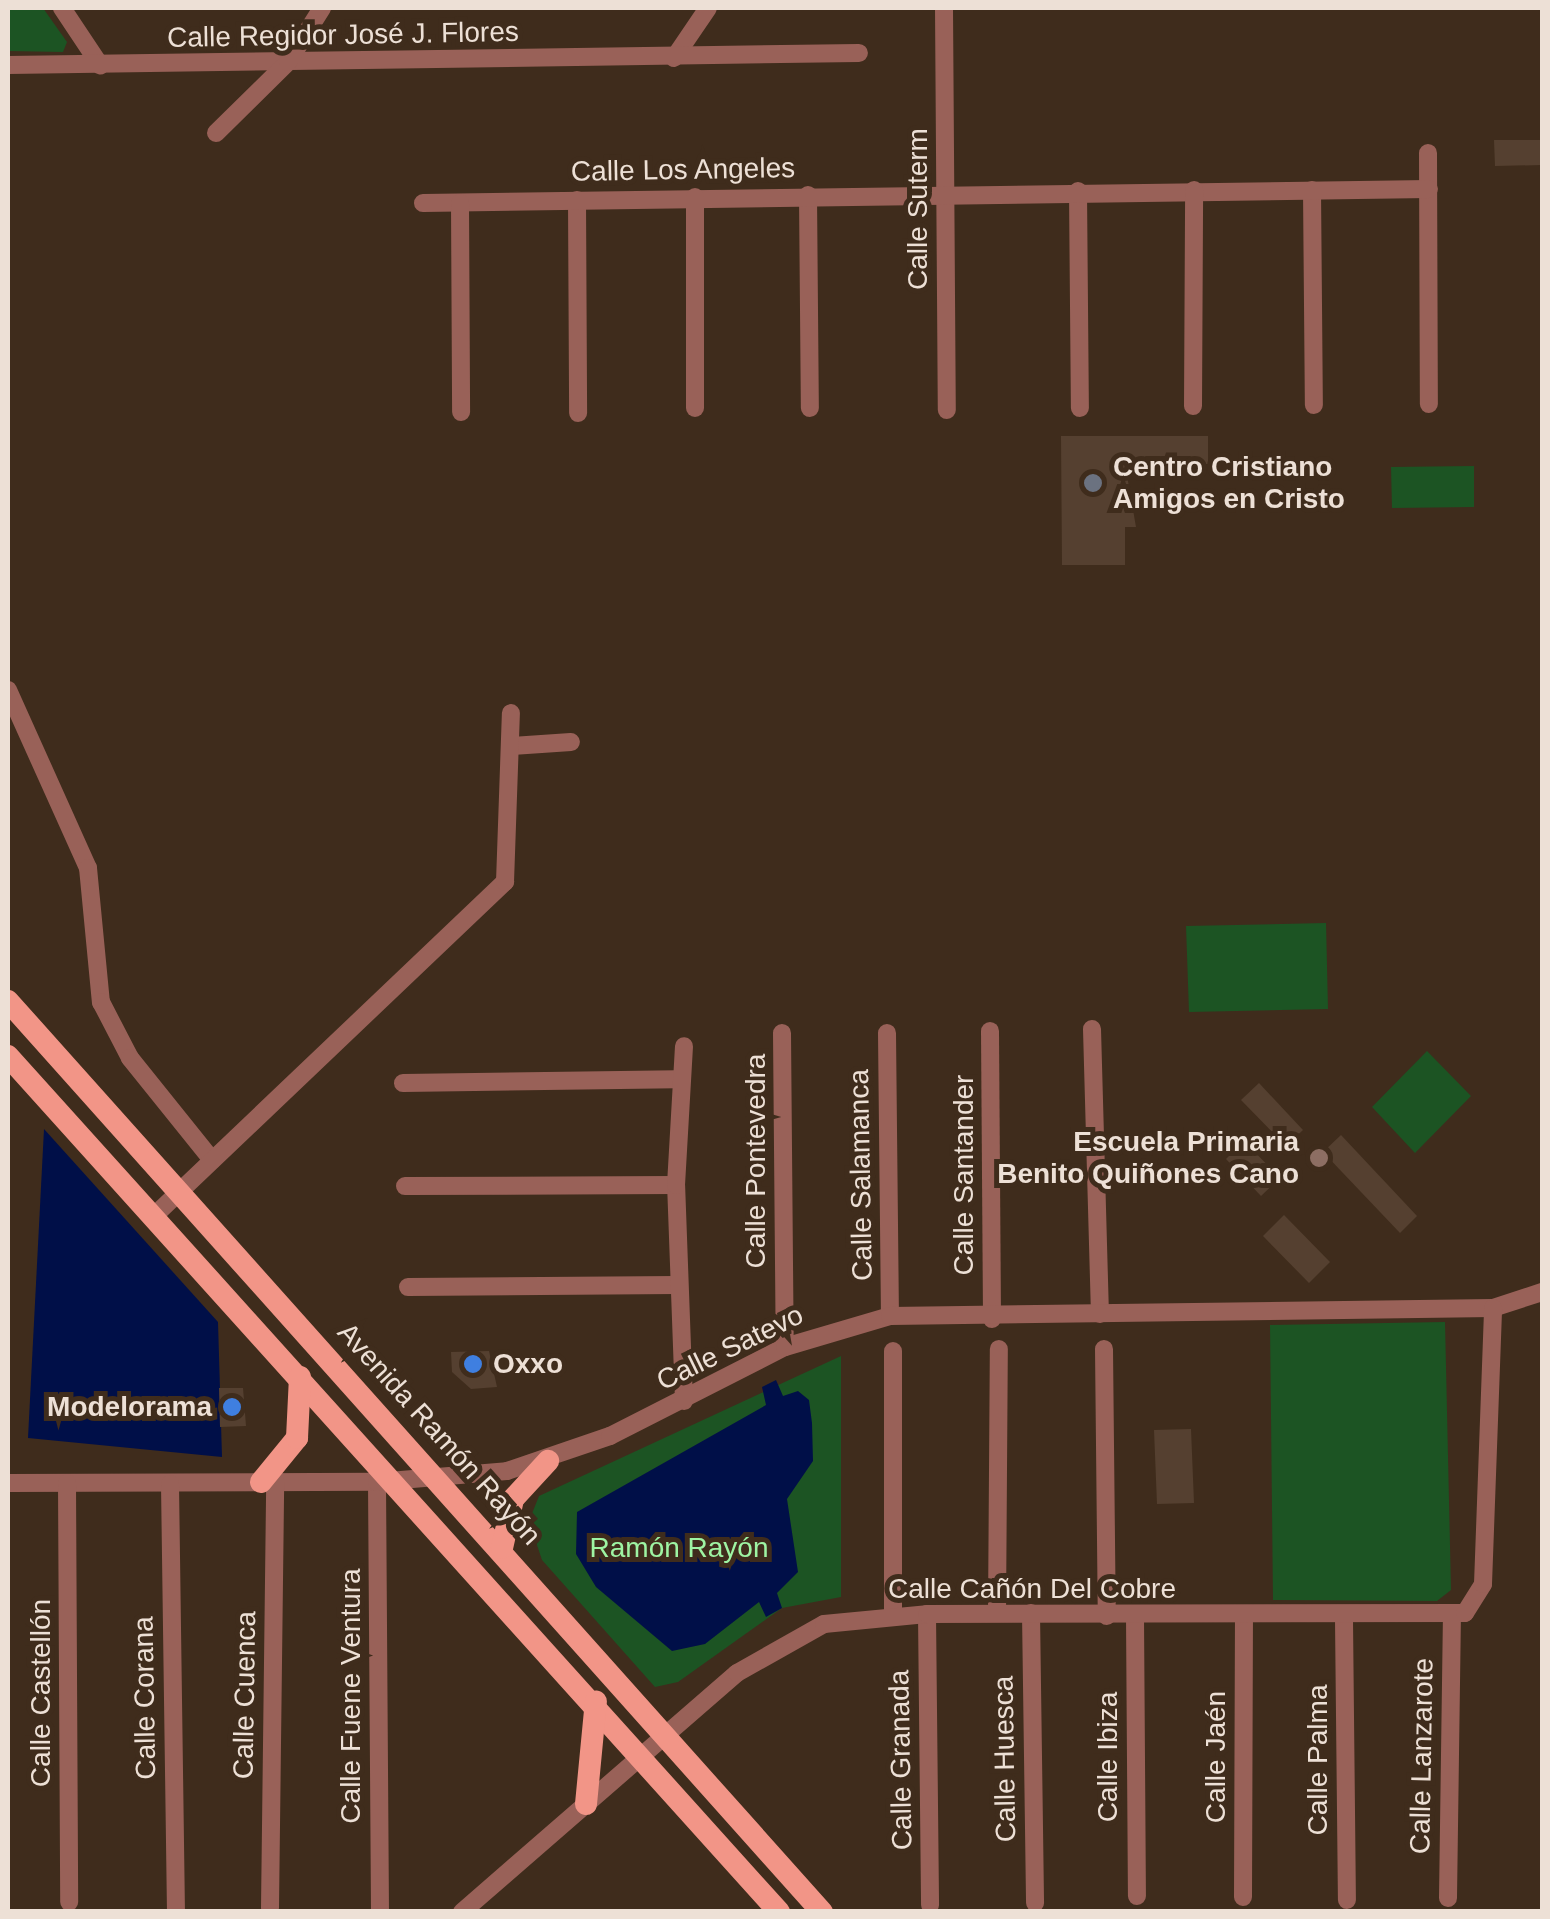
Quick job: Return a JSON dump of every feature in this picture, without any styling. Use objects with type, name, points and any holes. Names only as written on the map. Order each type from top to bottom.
[{"type":"main road","name":"Avenida Ramón Rayón","points":[[8,1001],[669,1734],[822,1912]]},
{"type":"main road","points":[[8,1056],[300,1377],[386,1482],[644,1755],[779,1912]]},
{"type":"main road","points":[[268,1482],[298,1438],[300,1377]]},
{"type":"main road","points":[[502,1548],[513,1500],[548,1462]]},
{"type":"main road","points":[[586,1804],[596,1702]]},
{"type":"street","points":[[62,8],[100,64]]},
{"type":"street","points":[[216,133],[288,62],[322,8]]},
{"type":"street","points":[[674,58],[708,8]]},
{"type":"street","name":"Calle Suterm","points":[[944,8],[947,410]]},
{"type":"street","name":"Calle Regidor José J. Flores","points":[[8,65],[859,54]]},
{"type":"street","points":[[1428,153],[1428,404]]},
{"type":"street","name":"Calle Los Angeles","points":[[423,203],[945,192],[1429,189]]},
{"type":"street","points":[[1193,406],[1194,190]]},
{"type":"street","points":[[1312,190],[1314,405]]},
{"type":"street","points":[[1078,191],[1080,408]]},
{"type":"street","points":[[808,195],[810,408]]},
{"type":"street","points":[[695,198],[695,408]]},
{"type":"street","points":[[576,200],[578,412]]},
{"type":"street","points":[[460,203],[461,412]]},
{"type":"street","points":[[8,690],[88,868],[100,1002],[130,1058],[212,1160]]},
{"type":"street","points":[[154,1216],[505,882],[511,712]]},
{"type":"street","points":[[512,746],[571,742]]},
{"type":"street","points":[[1092,1029],[1100,1314]]},
{"type":"street","name":"Calle Santander","points":[[990,1032],[992,1319]]},
{"type":"street","name":"Calle Salamanca","points":[[887,1033],[890,1316]]},
{"type":"street","name":"Calle Pontevedra","points":[[782,1034],[785,1347]]},
{"type":"street","points":[[684,1046],[676,1079],[677,1285],[684,1402]]},
{"type":"street","points":[[402,1083],[676,1079]]},
{"type":"street","points":[[405,1186],[676,1185]]},
{"type":"street","points":[[408,1287],[677,1285]]},
{"type":"street","name":"Calle Satevo","points":[[8,1483],[440,1480],[548,1462],[684,1402],[785,1347],[890,1316],[992,1319],[1493,1308],[1542,1292]]},
{"type":"street","points":[[1458,1614],[1483,1584],[1493,1308]]},
{"type":"street","points":[[997,1614],[999,1349]]},
{"type":"street","points":[[1104,1349],[1108,1616]]},
{"type":"street","points":[[893,1351],[893,1615]]},
{"type":"street","name":"Calle Castellón","points":[[67,1482],[70,1902]]},
{"type":"street","name":"Calle Cuenca","points":[[268,1482],[270,1908]]},
{"type":"street","name":"Calle Fuene Ventura","points":[[380,1910],[386,1482]]},
{"type":"street","name":"Calle Corana","points":[[170,1484],[176,1912]]},
{"type":"street","name":"Calle Granada","points":[[927,1614],[930,1905]]},
{"type":"street","name":"Calle Huesca","points":[[1031,1614],[1035,1903]]},
{"type":"street","name":"Calle Cañón Del Cobre","points":[[462,1912],[669,1734],[794,1635],[893,1615],[1344,1620],[1458,1614]]},
{"type":"street","name":"Calle Lanzarote","points":[[1448,1898],[1458,1614]]},
{"type":"street","name":"Calle Ibiza","points":[[1135,1616],[1136,1896]]},
{"type":"street","name":"Calle Jaén","points":[[1243,1897],[1244,1618]]},
{"type":"street","name":"Calle Palma","points":[[1344,1620],[1346,1900]]},
{"type":"green space","points":[[8,8],[43,8],[67,42],[63,52],[8,51]]},
{"type":"green space","points":[[1474,466],[1474,507],[1392,508],[1391,467]]},
{"type":"green space","points":[[1326,923],[1328,1009],[1189,1012],[1186,926]]},
{"type":"green space","points":[[1427,1051],[1471,1096],[1415,1153],[1372,1107]]},
{"type":"green space","points":[[1445,1322],[1451,1590],[1437,1601],[1273,1600],[1270,1325]]},
{"type":"green space","name":"Ramón Rayón","points":[[841,1356],[841,1597],[782,1608],[678,1682],[655,1687],[542,1560],[529,1521],[539,1496]]},
{"type":"shaded area","points":[[44,1129],[218,1322],[222,1457],[28,1438]]},
{"type":"shaded area","name":"Ramón Rayón","points":[[776,1380],[783,1396],[798,1391],[809,1400],[812,1423],[813,1461],[787,1499],[798,1572],[777,1593],[782,1608],[766,1617],[759,1602],[705,1644],[672,1651],[596,1587],[576,1554],[577,1512],[766,1405],[762,1387]]},
{"type":"building","points":[[1494,140],[1542,140],[1542,165],[1495,166]]},
{"type":"building","name":"Centro Cristiano Amigos en Cristo","points":[[1061,436],[1208,436],[1208,464],[1125,464],[1136,527],[1125,527],[1125,565],[1062,565]]},
{"type":"building","points":[[1259,1083],[1303,1130],[1286,1146],[1241,1100]]},
{"type":"building","points":[[1341,1135],[1417,1216],[1400,1233],[1323,1152]]},
{"type":"building","points":[[1244,1141],[1280,1178],[1261,1196],[1226,1159]]},
{"type":"building","points":[[1284,1215],[1330,1262],[1309,1283],[1263,1236]]},
{"type":"building","name":"Oxxo","points":[[489,1351],[497,1387],[471,1389],[452,1372],[451,1352]]},
{"type":"building","name":"Modelorama","points":[[219,1388],[243,1388],[246,1426],[220,1427]]},
{"type":"building","points":[[1191,1429],[1194,1503],[1157,1504],[1154,1430]]},
{"type":"place","name":"Centro Cristiano Amigos en Cristo","points":[[1093,483]]},
{"type":"place","name":"Escuela Primaria Benito Quiñones Cano","points":[[1319,1158]]},
{"type":"place","name":"Oxxo","points":[[473,1364]]},
{"type":"place","name":"Modelorama","points":[[232,1407]]}]
